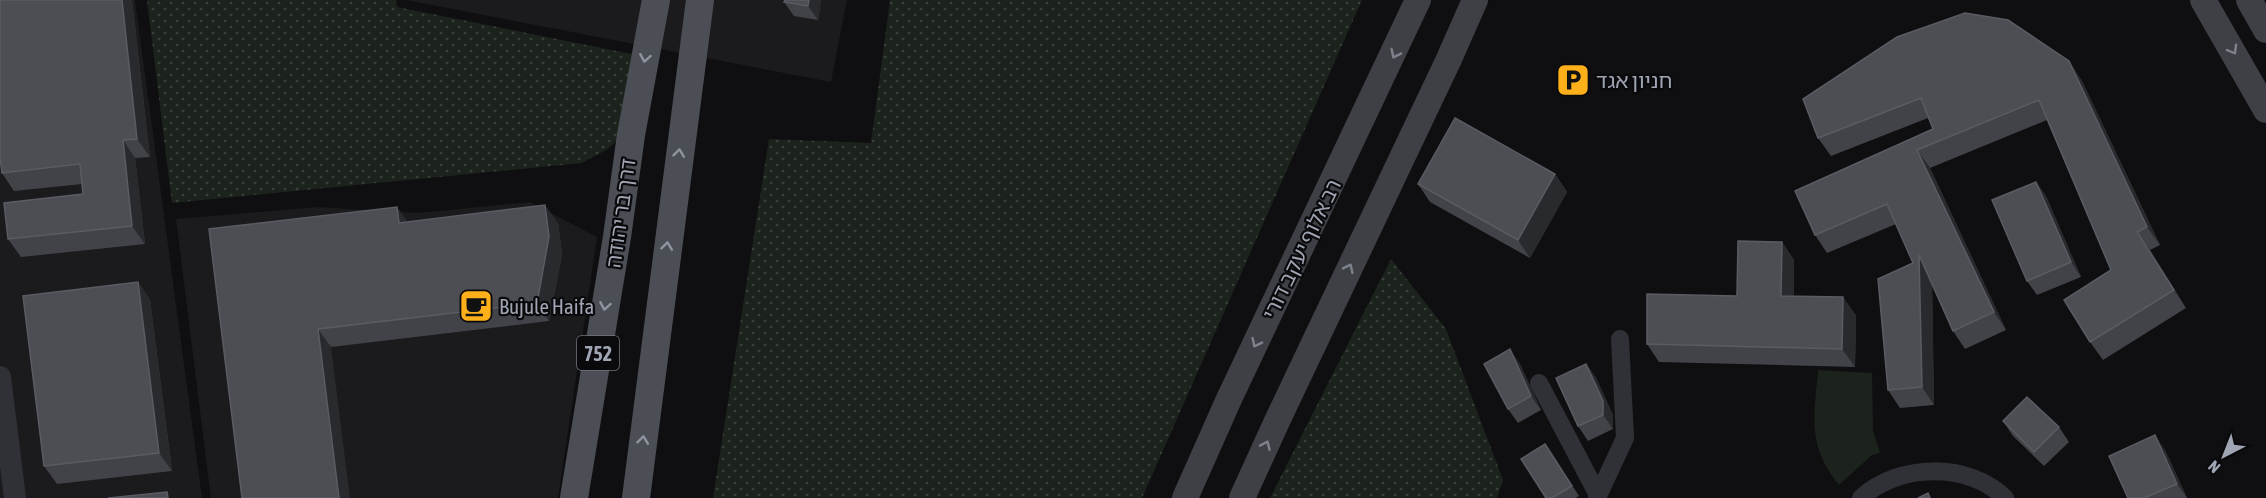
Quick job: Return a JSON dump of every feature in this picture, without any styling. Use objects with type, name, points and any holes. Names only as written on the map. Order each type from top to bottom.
[{"type":"main road","name":"דרך בר יהודה","points":[[574,498],[631,135],[656,0]]},
{"type":"main road","points":[[636,498],[700,0]]},
{"type":"main road","name":"רב אלוף יעקב דורי","points":[[1185,498],[1229,399],[1418,0]]},
{"type":"main road","points":[[1242,498],[1475,0]]},
{"type":"main road","points":[[2203,0],[2266,110]]},
{"type":"main road","points":[[2249,0],[2266,30]]},
{"type":"street","points":[[1598,496],[1625,438],[1620,339]]},
{"type":"street","points":[[0,377],[15,498]]},
{"type":"street","points":[[1539,383],[1598,496]]},
{"type":"street","points":[[1861,498],[1883,483],[1909,474],[1937,472],[1964,475],[1994,487],[2005,498]]},
{"type":"shaded area","points":[[0,0],[135,0],[202,498],[0,498]]},
{"type":"shaded area","points":[[147,0],[396,0],[397,7],[637,55],[621,137],[606,150],[582,163],[172,203]]},
{"type":"shaded area","points":[[406,0],[847,0],[831,82]]},
{"type":"shaded area","points":[[890,0],[1362,0],[1142,498],[713,498],[769,139],[871,143]]},
{"type":"shaded area","points":[[530,202],[597,237],[558,498],[211,498],[176,219],[318,207],[417,213]]},
{"type":"shaded area","points":[[1391,259],[1446,329],[1503,480],[1497,498],[1270,498]]},
{"type":"shaded area","points":[[1818,370],[1872,373],[1873,430],[1880,453],[1872,455],[1839,485],[1829,471],[1817,444],[1814,417]]},
{"type":"building","points":[[0,0],[122,0],[137,139],[123,140],[132,226],[8,239],[4,203],[83,194],[80,164],[2,173],[0,157]]},
{"type":"building","points":[[785,0],[809,0],[808,6],[784,2]]},
{"type":"building","points":[[1965,13],[2008,20],[2069,61],[2147,227],[2137,232],[2174,290],[2090,342],[2064,300],[2111,270],[2039,100],[1917,150],[1994,312],[1953,331],[1919,255],[1922,387],[1888,390],[1878,279],[1913,263],[1887,204],[1815,235],[1795,191],[1933,129],[1921,98],[1818,138],[1803,99],[1897,37]]},
{"type":"building","points":[[1455,118],[1555,174],[1518,240],[1418,184]]},
{"type":"building","points":[[2036,182],[2071,262],[2027,281],[1992,200]]},
{"type":"building","points":[[545,205],[549,237],[537,303],[318,329],[339,498],[242,498],[209,229],[397,207],[399,223]]},
{"type":"building","points":[[1738,241],[1782,242],[1781,296],[1843,297],[1842,349],[1647,344],[1647,294],[1737,296]]},
{"type":"building","points":[[138,282],[159,453],[44,466],[23,296]]},
{"type":"building","points":[[1510,349],[1531,396],[1508,409],[1484,364]]},
{"type":"building","points":[[1586,364],[1603,401],[1603,415],[1578,426],[1556,378]]},
{"type":"building","points":[[2027,397],[2059,427],[2034,452],[2003,421]]},
{"type":"building","points":[[2155,435],[2177,484],[2144,498],[2128,498],[2109,456]]},
{"type":"building","points":[[1545,444],[1572,486],[1552,498],[1546,498],[1521,459]]},
{"type":"building","points":[[167,492],[168,498],[108,498]]},
{"type":"building","points":[[1928,493],[1930,498],[1918,498]]},
{"type":"place","name":"חניון אגד","points":[[1573,80]]},
{"type":"place","name":"Bujule Haifa","points":[[476,306]]}]
